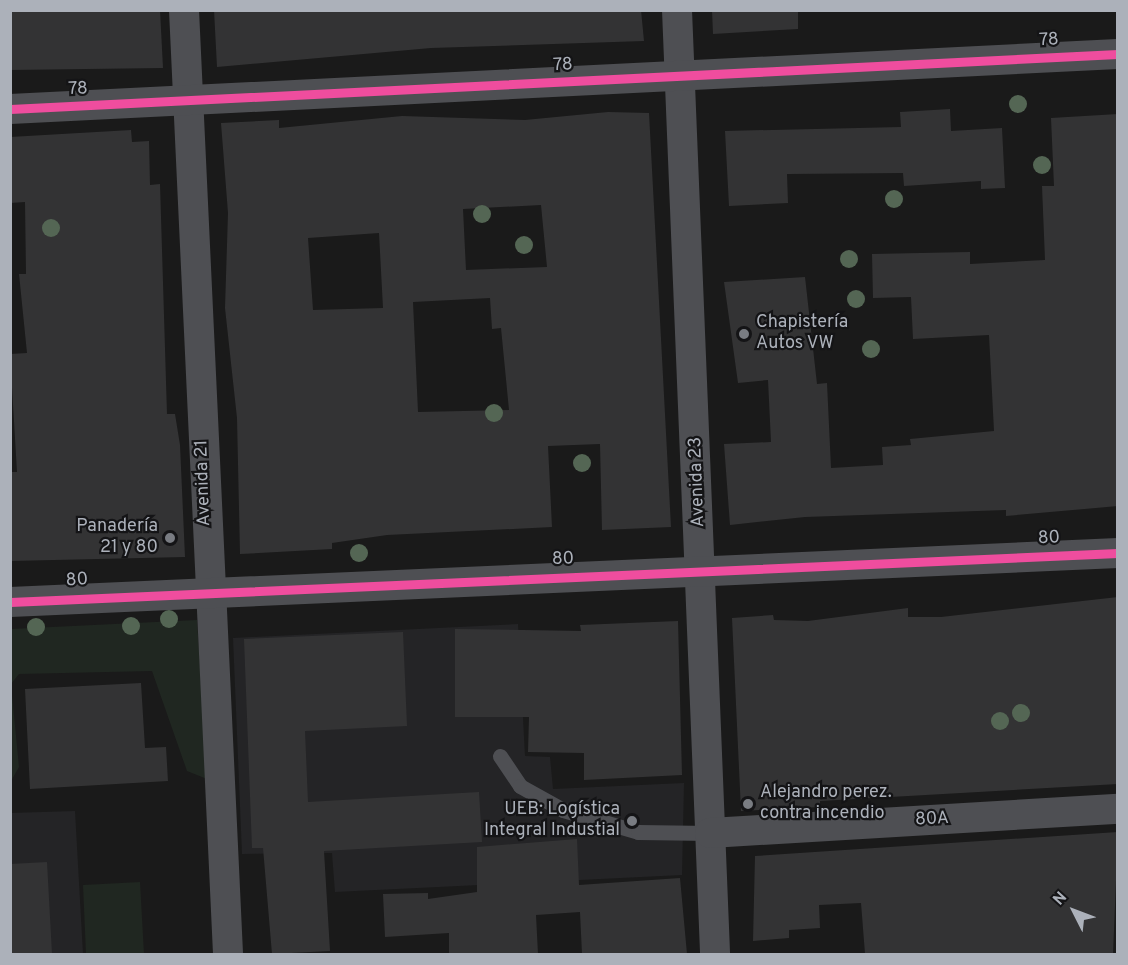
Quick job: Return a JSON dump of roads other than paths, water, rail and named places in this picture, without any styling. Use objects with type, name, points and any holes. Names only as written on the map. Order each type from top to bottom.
[{"type":"street","name":"Avenida 21","points":[[184,10],[190,102],[208,589],[228,954]]},
{"type":"street","name":"Avenida 23","points":[[677,10],[702,571],[715,954]]},
{"type":"street","name":"78","points":[[10,109],[190,102],[1118,54]]},
{"type":"street","name":"80","points":[[10,602],[208,589],[1118,553]]},
{"type":"street","name":"80A","points":[[710,833],[1118,809]]},
{"type":"lane","points":[[500,756],[520,786],[563,810],[638,831],[710,833]]},
{"type":"place","name":"Chapistería Autos VW","points":[[744,334]]},
{"type":"place","name":"Panadería 21 y 80","points":[[170,538]]},
{"type":"place","name":"Alejandro perez. contra incendio","points":[[748,804]]},
{"type":"place","name":"UEB: Logística Integral Industial","points":[[632,821]]}]
